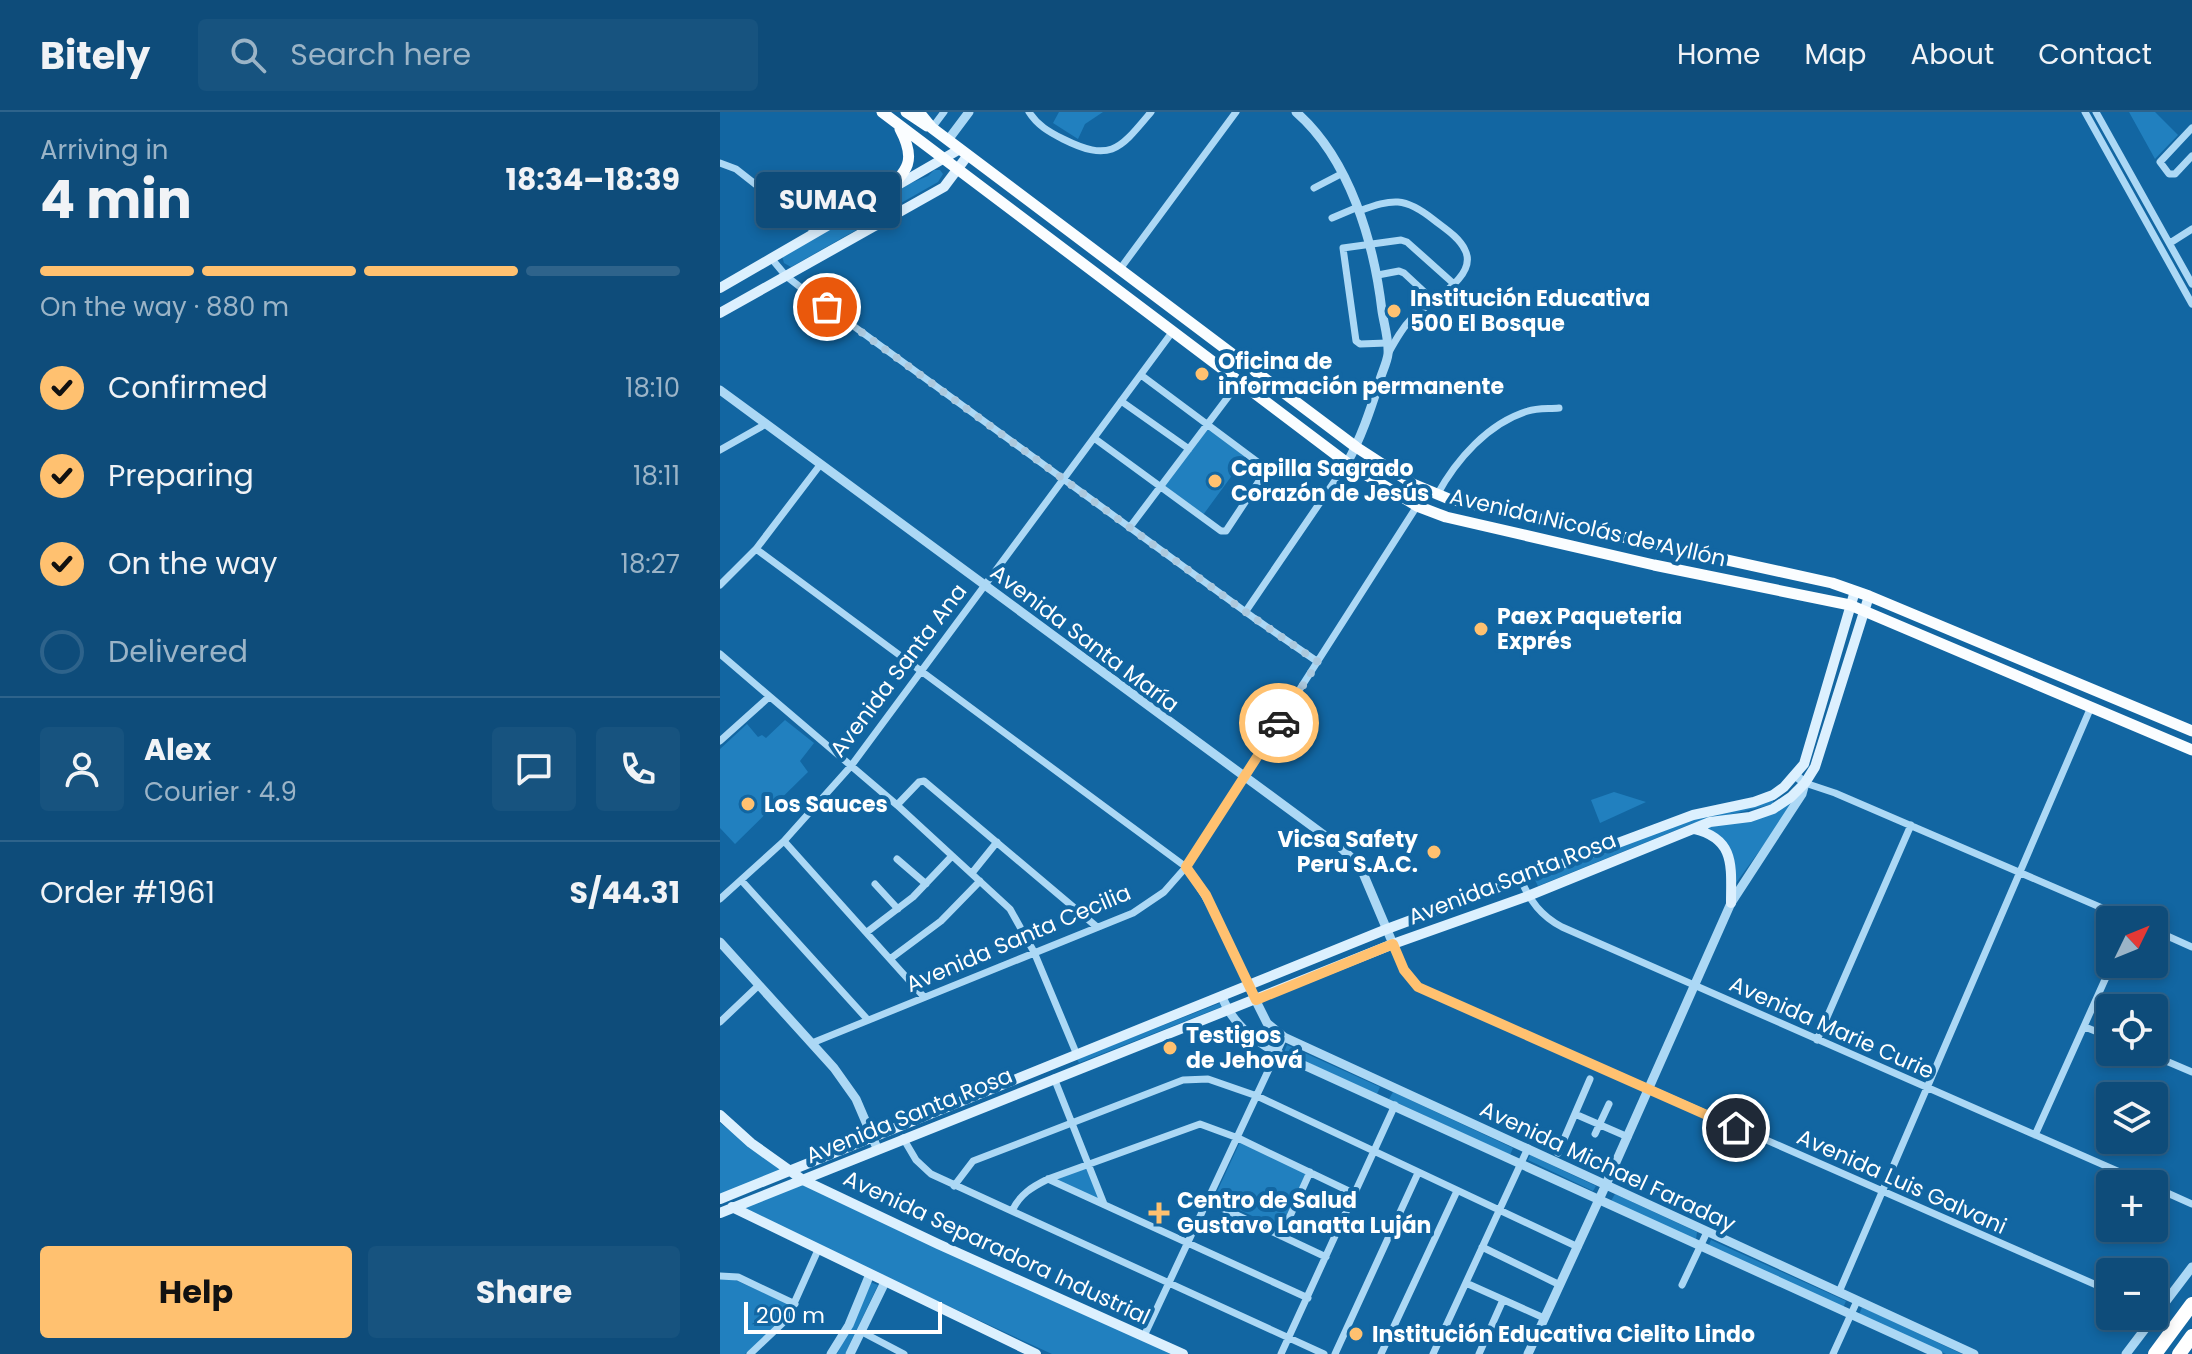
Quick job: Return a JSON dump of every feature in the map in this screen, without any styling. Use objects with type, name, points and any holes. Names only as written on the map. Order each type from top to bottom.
[{"type":"highway","points":[[2155,1354],[2192,1304]]},
{"type":"highway","points":[[2179,1354],[2192,1336]]},
{"type":"main road","name":"Avenida Nicolás de Ayllón","points":[[882,112],[1347,463],[1417,506],[1478,525],[1850,605],[2192,750]]},
{"type":"main road","points":[[906,112],[932,128]]},
{"type":"main road","name":"Avenida Nicolás de Ayllón","points":[[919,112],[932,128],[1356,447],[1396,475],[1437,495],[1788,573],[1855,591],[2192,731]]},
{"type":"main road","points":[[884,193],[903,175],[910,157],[907,142],[898,125]]},
{"type":"main road","points":[[720,288],[943,159],[964,152]]},
{"type":"main road","points":[[720,313],[944,187],[957,171],[964,152]]},
{"type":"main road","points":[[863,205],[875,226]]},
{"type":"main road","name":"Avenida Santa Rosa","points":[[720,1199],[1387,929],[1693,815],[1773,795],[1804,764],[1855,591]]},
{"type":"main road","name":"Avenida Santa Rosa","points":[[720,1213],[1393,944],[1528,896],[1710,822],[1750,817],[1773,809],[1805,783],[1815,767],[1869,596]]},
{"type":"main road","points":[[1694,829],[1707,832],[1721,841],[1728,851],[1731,903]]},
{"type":"main road","name":"Avenida Separadora Industrial","points":[[720,1115],[751,1143],[803,1180],[1183,1354]]},
{"type":"main road","points":[[720,1199],[818,1250],[1036,1354]]},
{"type":"street","points":[[932,128],[944,112]]},
{"type":"street","points":[[948,140],[969,112]]},
{"type":"street","points":[[1029,112],[1042,128],[1101,153],[1118,147],[1130,138],[1151,112]]},
{"type":"street","points":[[1120,269],[1236,112]]},
{"type":"street","points":[[1296,112],[1321,139],[1358,209],[1378,275],[1388,354]]},
{"type":"street","points":[[2085,112],[2192,304]]},
{"type":"street","points":[[2096,112],[2192,284]]},
{"type":"street","points":[[2192,128],[2160,162],[2169,174],[2175,174],[2192,156]]},
{"type":"street","points":[[720,163],[736,169],[816,232]]},
{"type":"street","points":[[1314,188],[1341,174]]},
{"type":"street","points":[[1246,611],[1356,447],[1388,354],[1409,320],[1454,284],[1468,264],[1466,251],[1453,235],[1422,210],[1401,201],[1389,201],[1332,218]]},
{"type":"street","points":[[2170,243],[2192,229]]},
{"type":"street","points":[[1387,343],[1358,344],[1341,249],[1401,240],[1454,284]]},
{"type":"street","points":[[771,258],[786,276],[1318,662]]},
{"type":"street","points":[[1378,275],[1404,273],[1433,300]]},
{"type":"street","name":"Avenida Santa Ana","points":[[720,899],[784,841],[851,766],[1173,331]]},
{"type":"street","points":[[1094,438],[1221,531],[1226,531],[1267,472],[1265,467],[1141,375]]},
{"type":"street","points":[[1130,527],[1240,381]]},
{"type":"street","name":"Avenida Santa María","points":[[720,390],[1339,846],[1360,866],[1393,944]]},
{"type":"street","points":[[1121,401],[1189,449]]},
{"type":"street","points":[[1437,495],[1459,462],[1489,432],[1530,410],[1559,408]]},
{"type":"street","points":[[720,450],[766,424]]},
{"type":"street","points":[[720,585],[756,549],[820,465]]},
{"type":"street","name":"Avenida Santa Cecilia","points":[[812,1043],[1133,913],[1164,892],[1186,867],[1417,506]]},
{"type":"street","points":[[756,549],[1186,867],[1206,895],[1249,987]]},
{"type":"street","points":[[720,654],[897,805],[1010,909],[1034,952],[1077,1055]]},
{"type":"street","points":[[720,741],[769,697]]},
{"type":"street","points":[[1839,1292],[2091,707]]},
{"type":"street","points":[[1795,775],[1805,783],[1835,793],[2097,906]]},
{"type":"street","points":[[897,805],[919,782],[924,781],[1097,927]]},
{"type":"street","points":[[1528,1354],[1731,903],[1794,808],[1805,783]]},
{"type":"street","points":[[1817,1040],[1911,825]]},
{"type":"street","points":[[784,841],[924,997]]},
{"type":"street","points":[[972,873],[997,842]]},
{"type":"street","points":[[867,932],[926,884],[952,856]]},
{"type":"street","points":[[897,859],[926,884]]},
{"type":"street","points":[[741,880],[868,1020]]},
{"type":"street","name":"Avenida Marie Curie","points":[[1521,880],[1528,896],[1546,919],[2115,1170]]},
{"type":"street","points":[[890,959],[941,921],[980,881]]},
{"type":"street","points":[[875,884],[898,909]]},
{"type":"street","points":[[2168,936],[2192,947]]},
{"type":"street","points":[[720,942],[812,1043],[856,1099],[877,1148]]},
{"type":"street","name":"Avenida Luis Galvani","points":[[1393,944],[1404,970],[1418,987],[2096,1285]]},
{"type":"street","points":[[2035,1135],[2106,978]]},
{"type":"street","points":[[720,1022],[759,985]]},
{"type":"street","name":"Avenida Michael Faraday","points":[[1249,987],[1267,1023],[1284,1037],[1974,1354]]},
{"type":"street","name":"Avenida Michael Faraday","points":[[1222,997],[1228,1012],[1253,1040],[1277,1053],[1938,1354]]},
{"type":"street","points":[[2085,1027],[2096,1031]]},
{"type":"street","points":[[1144,1336],[1284,1037]]},
{"type":"street","points":[[2168,1062],[2192,1072]]},
{"type":"street","points":[[1054,1078],[1104,1204]]},
{"type":"street","points":[[954,1186],[973,1161],[1183,1080],[1208,1079],[1257,1096],[1578,1247]]},
{"type":"street","points":[[1558,1153],[1590,1079]]},
{"type":"street","points":[[1381,1099],[1388,1084]]},
{"type":"street","points":[[1595,1134],[1609,1104]]},
{"type":"street","points":[[1281,1354],[1395,1105]]},
{"type":"street","points":[[1575,1114],[1628,1137]]},
{"type":"street","points":[[1012,1211],[1028,1189],[1048,1179],[1200,1124],[1238,1138],[1355,1194]]},
{"type":"street","points":[[903,1138],[916,1160],[931,1174],[954,1186],[1324,1354]]},
{"type":"street","points":[[1433,1354],[1528,1148]]},
{"type":"street","points":[[1281,1236],[1310,1172]]},
{"type":"street","points":[[1335,1354],[1418,1173]]},
{"type":"street","points":[[1048,1179],[1308,1298]]},
{"type":"street","points":[[1381,1354],[1457,1191]]},
{"type":"street","points":[[2168,1193],[2192,1204]]},
{"type":"street","points":[[1207,1201],[1326,1257]]},
{"type":"street","points":[[1682,1285],[1707,1232]]},
{"type":"street","points":[[1482,1247],[1560,1285]]},
{"type":"street","points":[[750,1354],[787,1319],[818,1250]]},
{"type":"street","points":[[2168,1297],[2192,1267]]},
{"type":"street","points":[[831,1354],[849,1325],[870,1274]]},
{"type":"street","points":[[720,1276],[738,1277],[795,1304]]},
{"type":"street","points":[[850,1354],[885,1282]]},
{"type":"street","points":[[1466,1283],[1544,1318]]},
{"type":"street","points":[[1479,1354],[1503,1300]]},
{"type":"street","points":[[1833,1354],[1857,1301]]},
{"type":"street","points":[[2126,1354],[2143,1330]]},
{"type":"street","points":[[862,1332],[904,1354]]},
{"type":"shaded area","points":[[1059,112],[1103,112],[1085,124],[1078,139],[1053,123]]},
{"type":"shaded area","points":[[2129,112],[2155,112],[2178,135],[2155,159]]},
{"type":"shaded area","points":[[934,170],[940,170],[943,174],[938,182],[880,215],[875,214],[872,209],[874,202],[877,206],[895,195],[899,188],[928,176]]},
{"type":"shaded area","points":[[858,212],[866,219],[865,225],[791,267],[784,263],[782,256]]},
{"type":"shaded area","points":[[1208,426],[1247,455],[1203,515],[1164,485]]},
{"type":"shaded area","name":"Los Sauces","points":[[785,720],[814,743],[800,761],[808,772],[735,844],[720,828],[720,749],[747,724],[758,737],[762,735],[766,738]]},
{"type":"shaded area","points":[[1614,792],[1646,802],[1600,823],[1591,800]]},
{"type":"shaded area","points":[[1797,794],[1790,809],[1733,887],[1730,851],[1697,828],[1751,819]]},
{"type":"shaded area","points":[[1773,799],[1773,804],[1691,824],[1538,886],[1535,880],[1702,813]]},
{"type":"shaded area","points":[[1220,1003],[1221,1007],[1079,1063],[1077,1059]]},
{"type":"shaded area","points":[[1287,1045],[1380,1087],[1377,1094],[1284,1052]]},
{"type":"shaded area","points":[[1393,1092],[1513,1148],[1510,1155],[1389,1099]]},
{"type":"shaded area","points":[[720,1123],[783,1170],[720,1194]]},
{"type":"shaded area","points":[[1240,1142],[1306,1173],[1280,1229],[1214,1198]]},
{"type":"shaded area","points":[[1530,1155],[1596,1186],[1593,1191],[1528,1160]]},
{"type":"shaded area","points":[[1087,1168],[1100,1201],[1053,1180]]},
{"type":"shaded area","points":[[803,1183],[1175,1354],[1052,1354],[740,1210]]},
{"type":"shaded area","points":[[1615,1194],[1697,1232],[1696,1240],[1611,1201]]},
{"type":"shaded area","points":[[1711,1240],[1846,1301],[1843,1308],[1708,1247]]},
{"type":"shaded area","points":[[720,1279],[733,1279],[791,1305],[785,1318],[745,1354],[720,1354]]},
{"type":"shaded area","points":[[870,1282],[878,1285],[845,1354],[837,1354]]},
{"type":"shaded area","points":[[1862,1307],[1962,1354],[1946,1354],[1859,1315]]},
{"type":"way so far","points":[[827,307],[1318,662],[1279,723]]},
{"type":"place","name":"SUMAQ","points":[[827,307]]},
{"type":"place","name":"Institución Educativa 500 El Bosque","points":[[1394,311]]},
{"type":"place","name":"Oficina de información permanente","points":[[1202,374]]},
{"type":"place","name":"Capilla Sagrado Corazón de Jesús","points":[[1215,481]]},
{"type":"place","name":"Paex Paqueteria Exprés","points":[[1481,629]]},
{"type":"place","name":"Los Sauces","points":[[748,804]]},
{"type":"place","name":"Vicsa Safety Peru S.A.C.","points":[[1434,852]]},
{"type":"place","name":"Testigos de Jehová","points":[[1170,1048]]},
{"type":"place","name":"Centro de Salud Gustavo Lanatta Luján","points":[[1159,1213]]},
{"type":"place","name":"Institución Educativa Cielito Lindo","points":[[1356,1334]]},
{"type":"route","points":[[1279,723],[1186,867],[1206,895],[1256,1000],[1393,944],[1404,970],[1418,987],[1736,1128]]}]
